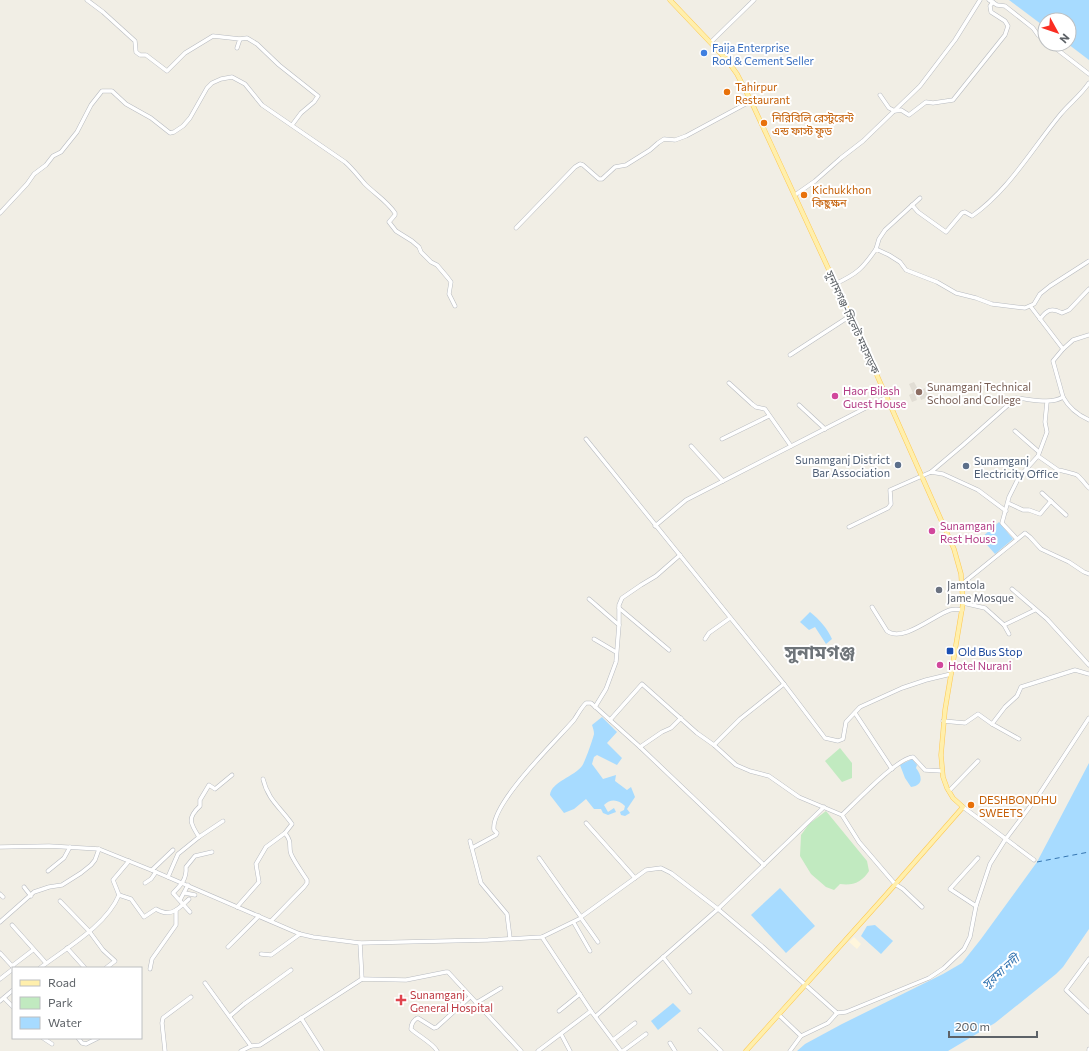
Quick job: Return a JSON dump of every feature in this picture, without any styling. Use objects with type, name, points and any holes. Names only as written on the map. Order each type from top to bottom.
[{"type":"main road","name":"সুনামগঞ্জ-সিলেট মহাসড়ক","points":[[670,0],[727,60],[737,74],[751,101],[887,397],[954,549],[962,584],[963,603],[943,721],[941,741],[942,771],[949,791],[963,808]]},
{"type":"main road","points":[[746,1051],[963,808]]},
{"type":"street","points":[[87,0],[103,12],[126,35],[132,38],[136,45],[136,52],[140,56],[146,55],[167,70],[185,53],[213,36],[240,39],[247,38],[257,44],[279,65],[318,96],[314,102],[301,113],[292,125]]},
{"type":"street","points":[[711,42],[754,0]]},
{"type":"street","points":[[795,195],[815,181],[841,158],[864,141],[920,86],[955,40],[980,0]]},
{"type":"street","points":[[880,95],[889,108],[895,111],[901,110],[909,115],[926,102],[933,103],[954,100],[1005,36],[1008,26],[1005,21],[991,12],[991,1],[997,5],[1005,6],[1033,28],[1037,34]]},
{"type":"street","points":[[237,48],[240,39]]},
{"type":"street","points":[[1060,52],[1089,74]]},
{"type":"street","points":[[0,213],[34,174],[46,165],[53,156],[61,152],[77,132],[91,105],[102,91],[112,91],[126,104],[151,118],[170,133],[183,126],[190,118],[203,94],[212,83],[232,77],[245,84],[262,105],[354,169],[366,184],[390,205],[396,213],[389,222],[396,231],[415,244],[420,252],[431,262],[437,265],[448,278],[451,282],[449,294],[455,306]]},
{"type":"street","points":[[912,205],[918,212],[946,232],[962,213],[965,212],[972,216],[986,206],[1003,188],[1060,114],[1089,83]]},
{"type":"street","points":[[516,228],[575,167],[580,164],[583,164],[599,179],[602,179],[615,167],[626,165],[664,139],[675,140],[686,136],[751,101]]},
{"type":"street","points":[[835,284],[858,272],[866,264],[876,249],[879,239],[886,230],[920,198]]},
{"type":"street","points":[[876,249],[900,262],[906,270],[937,282],[956,293],[992,304],[1025,308],[1031,307],[1040,294],[1050,286],[1089,261]]},
{"type":"street","points":[[1040,319],[1047,311],[1054,309],[1062,313],[1068,310],[1089,289]]},
{"type":"street","points":[[1031,307],[1062,349]]},
{"type":"street","points":[[790,355],[850,316]]},
{"type":"street","points":[[1089,335],[1074,340],[1062,349],[1053,361],[1063,397],[1078,415],[1089,420]]},
{"type":"street","points":[[729,382],[752,404],[756,407],[765,409],[791,446]]},
{"type":"street","points":[[655,526],[686,500],[887,397]]},
{"type":"street","points":[[849,527],[888,508],[891,504],[890,490],[930,472],[1016,398],[1052,402],[1063,397]]},
{"type":"street","points":[[1017,539],[1002,522],[1008,502],[1020,477],[1038,454],[1048,432],[1044,422],[1046,402]]},
{"type":"street","points":[[799,405],[825,429]]},
{"type":"street","points":[[722,438],[769,416]]},
{"type":"street","points":[[1016,432],[1038,454],[1058,470],[1077,474],[1089,488]]},
{"type":"street","points":[[586,439],[784,684],[825,738],[838,741],[843,739],[846,722],[860,707],[902,688],[951,674]]},
{"type":"street","points":[[691,446],[723,481]]},
{"type":"street","points":[[930,472],[943,474],[971,486],[1006,511]]},
{"type":"street","points":[[1042,493],[1066,516]]},
{"type":"street","points":[[1008,502],[1023,510],[1029,510],[1040,514],[1051,501]]},
{"type":"street","points":[[962,584],[1025,533],[1041,549],[1063,559],[1089,574]]},
{"type":"street","points":[[595,707],[606,689],[616,662],[619,605],[622,598],[656,576],[680,555]]},
{"type":"street","points":[[1012,589],[1047,619],[1089,664]]},
{"type":"street","points":[[588,600],[619,625]]},
{"type":"street","points":[[963,603],[985,608],[1004,625],[1010,634]]},
{"type":"street","points":[[872,607],[887,631],[898,634],[912,630],[952,610],[962,610]]},
{"type":"street","points":[[619,608],[669,650]]},
{"type":"street","points":[[1004,625],[1035,610]]},
{"type":"street","points":[[705,640],[709,633],[730,618]]},
{"type":"street","points":[[594,639],[616,652]]},
{"type":"street","points":[[992,724],[1005,707],[1017,696],[1021,687],[1075,670],[1089,674]]},
{"type":"street","points":[[610,720],[642,684],[697,733],[714,745],[736,765],[750,771],[769,776],[799,797],[842,815],[858,842],[895,884],[903,889],[922,907]]},
{"type":"street","points":[[714,745],[740,719],[784,684]]},
{"type":"street","points":[[472,848],[496,835],[493,826],[499,809],[505,799],[574,720],[583,706],[586,703],[591,703],[640,747],[764,865]]},
{"type":"street","points":[[855,713],[892,769]]},
{"type":"street","points":[[943,721],[965,723],[978,714],[992,724],[1019,739]]},
{"type":"street","points":[[640,747],[662,732],[671,728],[681,718]]},
{"type":"street","points":[[790,1051],[801,1036],[828,1023],[836,1013],[846,1012],[929,978],[944,968],[964,948],[970,937],[976,906],[990,864],[1005,840],[1038,796],[1089,718]]},
{"type":"street","points":[[842,815],[903,760],[914,757],[925,770],[942,771]]},
{"type":"street","points":[[949,791],[978,761]]},
{"type":"street","points":[[199,837],[191,824],[192,814],[200,806],[200,800],[209,785],[215,789],[232,775]]},
{"type":"street","points":[[237,907],[259,882],[256,864],[266,847],[285,833],[292,824],[270,798],[263,779]]},
{"type":"street","points":[[596,1016],[718,909],[824,807]]},
{"type":"street","points":[[963,808],[1034,860]]},
{"type":"street","points":[[168,877],[178,854],[199,837],[223,821]]},
{"type":"street","points":[[586,823],[635,878]]},
{"type":"street","points":[[271,921],[307,883],[307,880],[290,853],[291,843],[289,837],[285,833]]},
{"type":"street","points":[[470,841],[481,883],[509,917],[510,938]]},
{"type":"street","points":[[0,847],[49,846],[99,849],[183,883],[300,934],[360,943],[488,940],[542,937],[574,923],[646,870],[661,868],[671,873],[718,909],[836,1013]]},
{"type":"street","points":[[48,871],[64,858],[70,847]]},
{"type":"street","points":[[0,922],[34,892],[49,887],[62,885],[92,865],[99,849]]},
{"type":"street","points":[[152,870],[173,850]]},
{"type":"street","points":[[190,912],[173,893],[183,883],[186,867],[195,856],[212,852]]},
{"type":"street","points":[[539,858],[598,942]]},
{"type":"street","points":[[976,906],[950,890],[978,858]]},
{"type":"street","points":[[129,861],[113,880],[119,895],[131,899],[144,917],[156,909],[163,913],[172,913],[189,899]]},
{"type":"street","points":[[145,883],[152,879],[156,872]]},
{"type":"street","points":[[180,900],[189,886]]},
{"type":"street","points":[[24,887],[31,896]]},
{"type":"street","points":[[185,893],[195,895]]},
{"type":"street","points":[[42,967],[99,923],[110,911],[119,895]]},
{"type":"street","points":[[60,901],[89,931],[103,950],[115,961],[107,967]]},
{"type":"street","points":[[150,969],[152,959],[176,925],[176,910]]},
{"type":"street","points":[[228,947],[259,916]]},
{"type":"street","points":[[574,923],[590,952]]},
{"type":"street","points":[[12,925],[46,964]]},
{"type":"street","points":[[261,954],[271,954],[300,934]]},
{"type":"street","points":[[542,937],[591,1011],[622,1051],[646,1034]]},
{"type":"street","points":[[360,943],[362,979]]},
{"type":"street","points":[[66,948],[84,967]]},
{"type":"street","points":[[14,967],[33,950]]},
{"type":"street","points":[[0,953],[12,967]]},
{"type":"street","points":[[663,957],[690,992]]},
{"type":"street","points":[[1089,959],[1066,990],[1089,1012]]},
{"type":"street","points":[[0,979],[12,969]]},
{"type":"street","points":[[230,1016],[244,1004],[292,970]]},
{"type":"street","points":[[241,1051],[252,1046],[260,1045],[362,979],[406,980],[448,972],[521,1051]]},
{"type":"street","points":[[205,983],[216,1000],[252,1046],[254,1051]]},
{"type":"street","points":[[476,1003],[500,988]]},
{"type":"street","points":[[12,991],[2,999],[12,1006]]},
{"type":"street","points":[[559,1011],[580,994]]},
{"type":"street","points":[[165,1051],[162,1023],[163,1018],[191,997]]},
{"type":"street","points":[[437,1051],[435,1047],[411,1029],[411,1025],[418,1018],[434,1028],[437,1027],[470,997]]},
{"type":"street","points":[[538,1051],[591,1011]]},
{"type":"street","points":[[779,1015],[801,1036]]},
{"type":"street","points":[[301,1018],[322,1051]]},
{"type":"street","points":[[613,1040],[635,1023]]},
{"type":"street","points":[[700,1030],[721,1051]]},
{"type":"street","points":[[561,1034],[570,1051]]},
{"type":"street","points":[[44,1039],[52,1044]]},
{"type":"street","points":[[79,1039],[82,1043],[86,1044],[96,1039]]},
{"type":"street","points":[[670,1042],[675,1051]]},
{"type":"shaded area","name":"Sunamganj Technical School and College","points":[[914,382],[919,391],[925,388],[928,397],[921,400],[918,392],[915,394],[917,400],[912,402],[909,395],[913,393],[909,384]]},
{"type":"shaded area","points":[[854,937],[861,944],[857,949],[849,942]]},
{"type":"green space","points":[[840,748],[852,763],[852,778],[842,782],[825,761]]},
{"type":"green space","points":[[826,811],[867,861],[869,871],[857,882],[853,884],[840,884],[834,890],[826,887],[811,874],[800,856],[801,835],[809,824]]},
{"type":"water","points":[[1009,0],[1089,0],[1089,60],[1077,51],[1077,12],[1037,12],[1037,21]]},
{"type":"water","points":[[999,522],[1013,539],[995,554],[981,538]]},
{"type":"water","points":[[810,612],[823,624],[832,639],[826,644],[815,627],[809,630],[800,622]]},
{"type":"water","points":[[602,717],[617,732],[607,743],[622,758],[617,765],[597,755],[594,757],[592,764],[603,779],[616,775],[615,781],[627,790],[631,787],[635,797],[627,809],[630,813],[625,816],[621,815],[620,812],[624,810],[625,806],[618,801],[609,801],[604,805],[608,812],[614,808],[616,812],[608,815],[603,813],[601,809],[594,809],[586,799],[574,809],[564,813],[550,795],[551,790],[554,786],[579,770],[582,766],[594,734],[592,725]]},
{"type":"water","points":[[912,759],[917,765],[916,768],[920,774],[921,780],[918,784],[911,787],[905,778],[900,765]]},
{"type":"water","name":"সুরমা নদী","points":[[1089,763],[1089,929],[1063,967],[1056,974],[995,1023],[948,1051],[797,1051],[805,1044],[842,1024],[962,963],[1037,862]]},
{"type":"water","points":[[780,888],[815,926],[786,953],[751,915]]},
{"type":"water","points":[[875,925],[893,941],[881,954],[861,936],[867,926]]},
{"type":"water","points":[[673,1003],[681,1011],[658,1030],[651,1021]]},
{"type":"ferry route","points":[[1037,862],[1089,852]]},
{"type":"place","name":"Faija Enterprise Rod & Cement Seller","points":[[704,53]]},
{"type":"place","name":"Tahirpur Restaurant","points":[[727,92]]},
{"type":"place","name":"নিরিবিলি রেস্টুরেন্ট এন্ড ফাস্ট ফুড","points":[[764,123]]},
{"type":"place","name":"Kichukkhon কিছুক্ষন","points":[[804,195]]},
{"type":"place","name":"Sunamganj Technical School and College","points":[[919,392]]},
{"type":"place","name":"Haor Bilash Guest House","points":[[835,396]]},
{"type":"place","name":"Sunamganj District Bar Association","points":[[898,465]]},
{"type":"place","name":"Sunamganj Electricity Office","points":[[966,466]]},
{"type":"place","name":"Sunamganj Rest House","points":[[932,531]]},
{"type":"place","name":"Jamtola Jame Mosque","points":[[939,590]]},
{"type":"place","name":"Old Bus Stop","points":[[950,651]]},
{"type":"place","name":"Hotel Nurani","points":[[940,665]]},
{"type":"place","name":"DESHBONDHU SWEETS","points":[[971,805]]},
{"type":"place","name":"Sunamganj General Hospital","points":[[401,1000]]},
{"type":"district","name":"সুনামগঞ্জ","points":[[820,651]]}]
